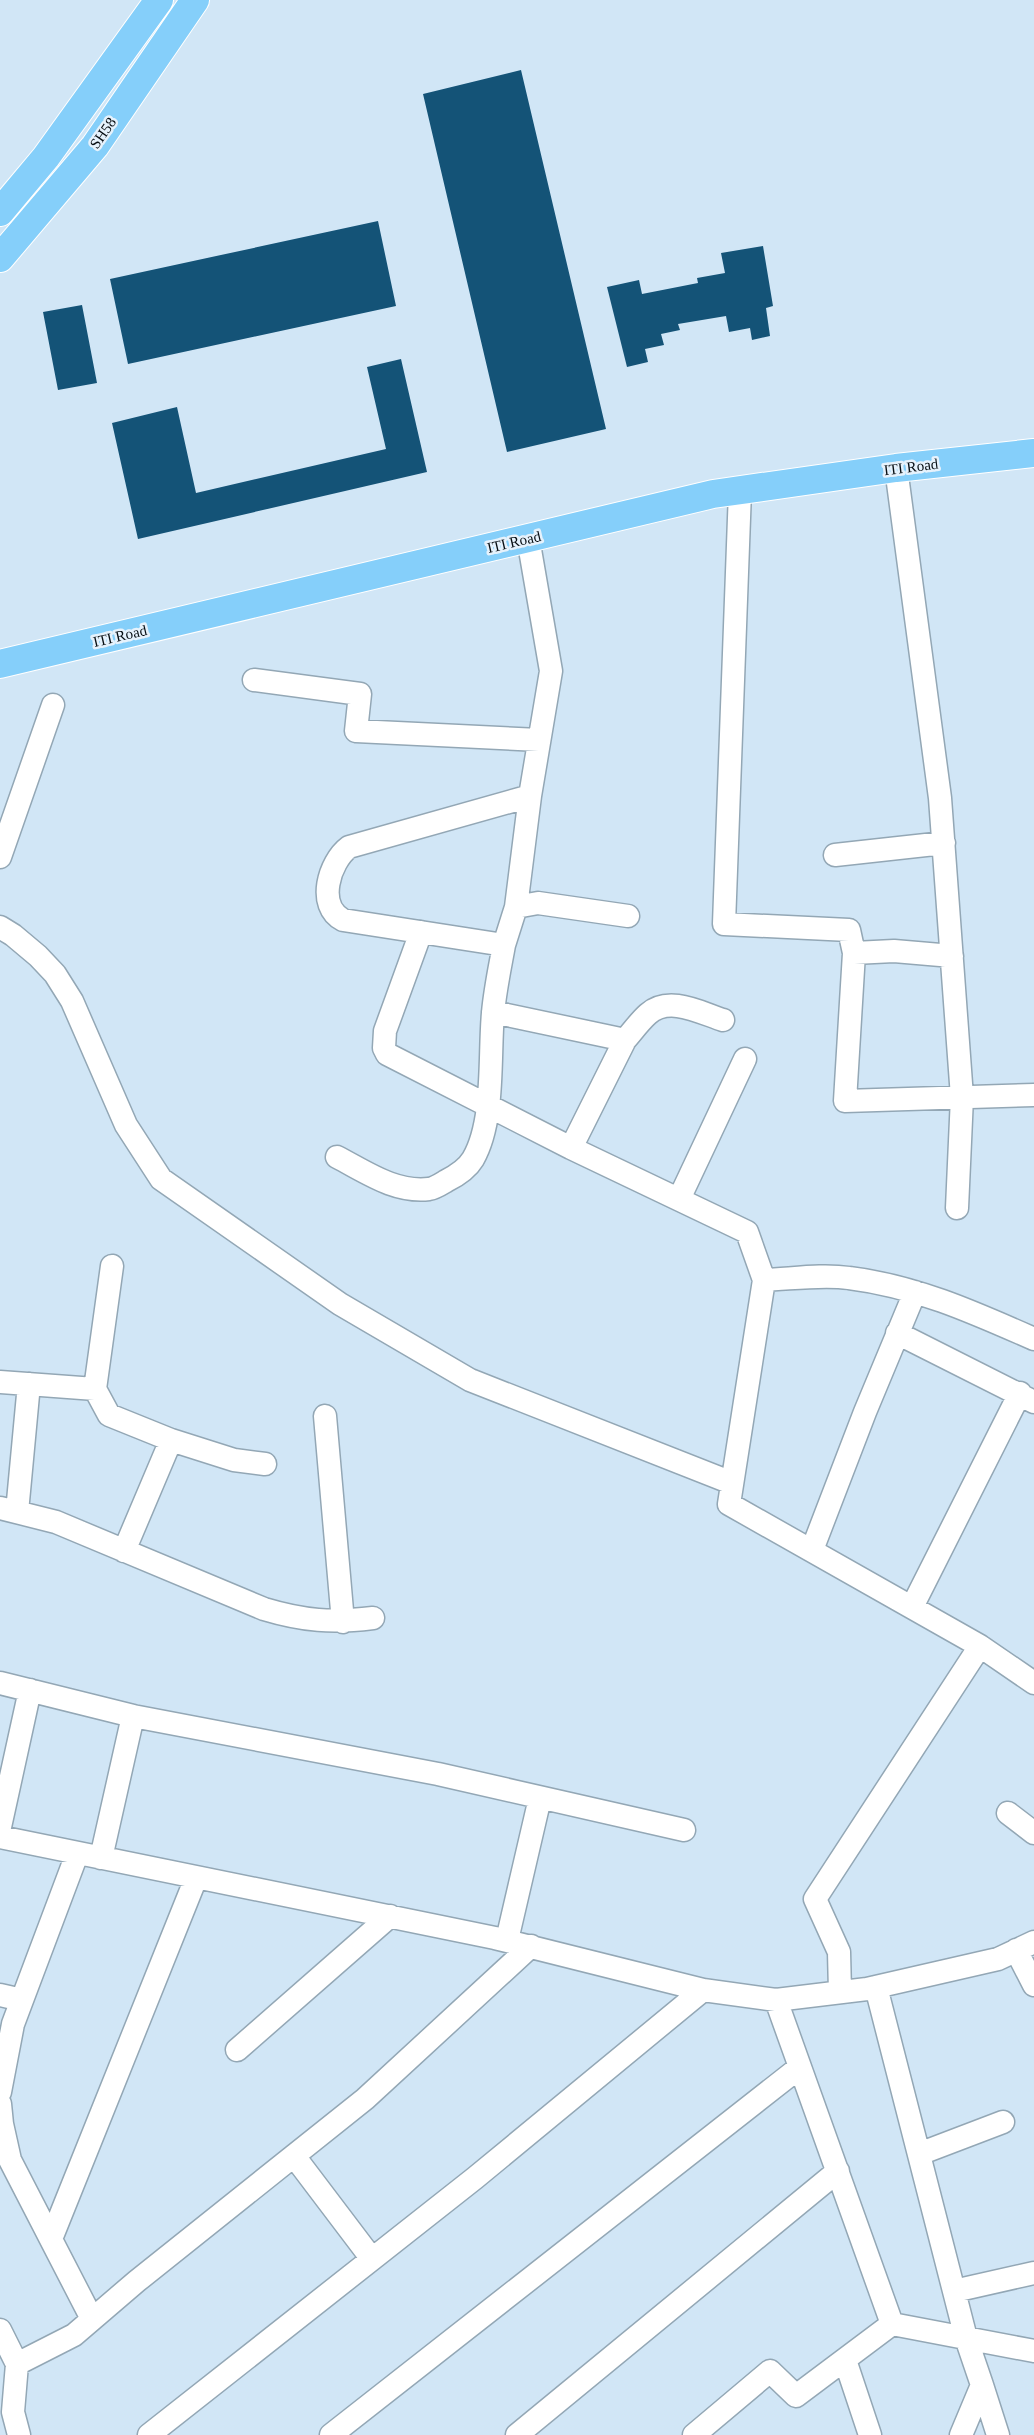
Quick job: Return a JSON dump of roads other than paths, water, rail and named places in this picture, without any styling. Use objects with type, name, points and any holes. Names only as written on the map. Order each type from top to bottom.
[{"type":"main road","points":[[0,212],[46,158],[159,0]]},
{"type":"main road","name":"SH58","points":[[0,258],[95,146],[194,0]]},
{"type":"main road","name":"ITI Road","points":[[0,664],[713,494],[896,468],[1034,453]]},
{"type":"street","points":[[896,468],[940,798],[944,843],[962,1097],[956,1208]]},
{"type":"street","points":[[740,491],[724,924],[849,930],[854,954],[845,1101],[1034,1095]]},
{"type":"street","points":[[337,1157],[388,1184],[411,1189],[431,1189],[453,1178],[467,1167],[473,1158],[482,1135],[487,1106],[493,1012],[504,945],[516,907],[530,796],[551,671],[528,538]]},
{"type":"street","points":[[254,680],[360,694],[356,731],[540,740]]},
{"type":"street","points":[[0,857],[53,705]]},
{"type":"street","points":[[504,945],[343,920],[335,916],[330,910],[327,900],[330,877],[340,853],[349,847],[530,796]]},
{"type":"street","points":[[835,855],[944,843]]},
{"type":"street","points":[[516,907],[538,903],[628,916]]},
{"type":"street","points":[[0,927],[13,935],[38,956],[55,974],[72,1001],[126,1125],[161,1178],[340,1304],[470,1380],[732,1483]]},
{"type":"street","points":[[421,932],[385,1031],[384,1048],[387,1054],[571,1148],[747,1232],[764,1280],[729,1504],[980,1646],[1034,1683]]},
{"type":"street","points":[[854,954],[894,951],[952,956]]},
{"type":"street","points":[[571,1148],[625,1040],[648,1014],[665,1006],[676,1005],[723,1020]]},
{"type":"street","points":[[493,1012],[625,1040]]},
{"type":"street","points":[[678,1200],[744,1059]]},
{"type":"street","points":[[112,1266],[95,1389],[109,1415],[171,1440],[234,1460],[265,1464]]},
{"type":"street","points":[[764,1280],[848,1278],[915,1292],[955,1304],[1034,1339]]},
{"type":"street","points":[[812,1550],[897,1333],[915,1292]]},
{"type":"street","points":[[897,1333],[1027,1397],[912,1607]]},
{"type":"street","points":[[0,1382],[95,1389]]},
{"type":"street","points":[[29,1384],[9,1510],[56,1522],[264,1609],[310,1621],[343,1622],[373,1618]]},
{"type":"street","points":[[325,1416],[343,1622]]},
{"type":"street","points":[[124,1551],[171,1440]]},
{"type":"street","points":[[840,1992],[839,1952],[815,1899],[980,1646]]},
{"type":"street","points":[[0,1683],[133,1716],[438,1774],[684,1830]]},
{"type":"street","points":[[0,1827],[30,1690]]},
{"type":"street","points":[[101,1858],[133,1716]]},
{"type":"street","points":[[506,1940],[540,1798]]},
{"type":"street","points":[[1008,1813],[1034,1833]]},
{"type":"street","points":[[0,1837],[506,1940],[703,1990],[776,2000],[840,1992],[876,1987],[998,1959],[1027,1947],[1034,1985]]},
{"type":"street","points":[[0,2092],[13,2024],[77,1854]]},
{"type":"street","points":[[51,2239],[196,1878]]},
{"type":"street","points":[[237,2050],[390,1916]]},
{"type":"street","points":[[17,2364],[74,2334],[366,2099],[531,1946]]},
{"type":"street","points":[[876,1987],[966,2338],[998,2435]]},
{"type":"street","points":[[149,2435],[475,2178],[703,1990]]},
{"type":"street","points":[[0,1995],[22,2000]]},
{"type":"street","points":[[776,2000],[892,2324]]},
{"type":"street","points":[[331,2435],[800,2067]]},
{"type":"street","points":[[0,2104],[2,2124],[10,2160],[92,2319]]},
{"type":"street","points":[[919,2154],[1003,2122]]},
{"type":"street","points":[[294,2156],[372,2259]]},
{"type":"street","points":[[517,2435],[838,2172]]},
{"type":"street","points":[[954,2292],[1034,2273]]},
{"type":"street","points":[[694,2435],[770,2371],[796,2396],[892,2324],[1034,2351]]},
{"type":"street","points":[[0,2330],[17,2364],[13,2412],[20,2435]]},
{"type":"street","points":[[845,2360],[870,2435]]},
{"type":"street","points":[[961,2435],[982,2385]]}]
